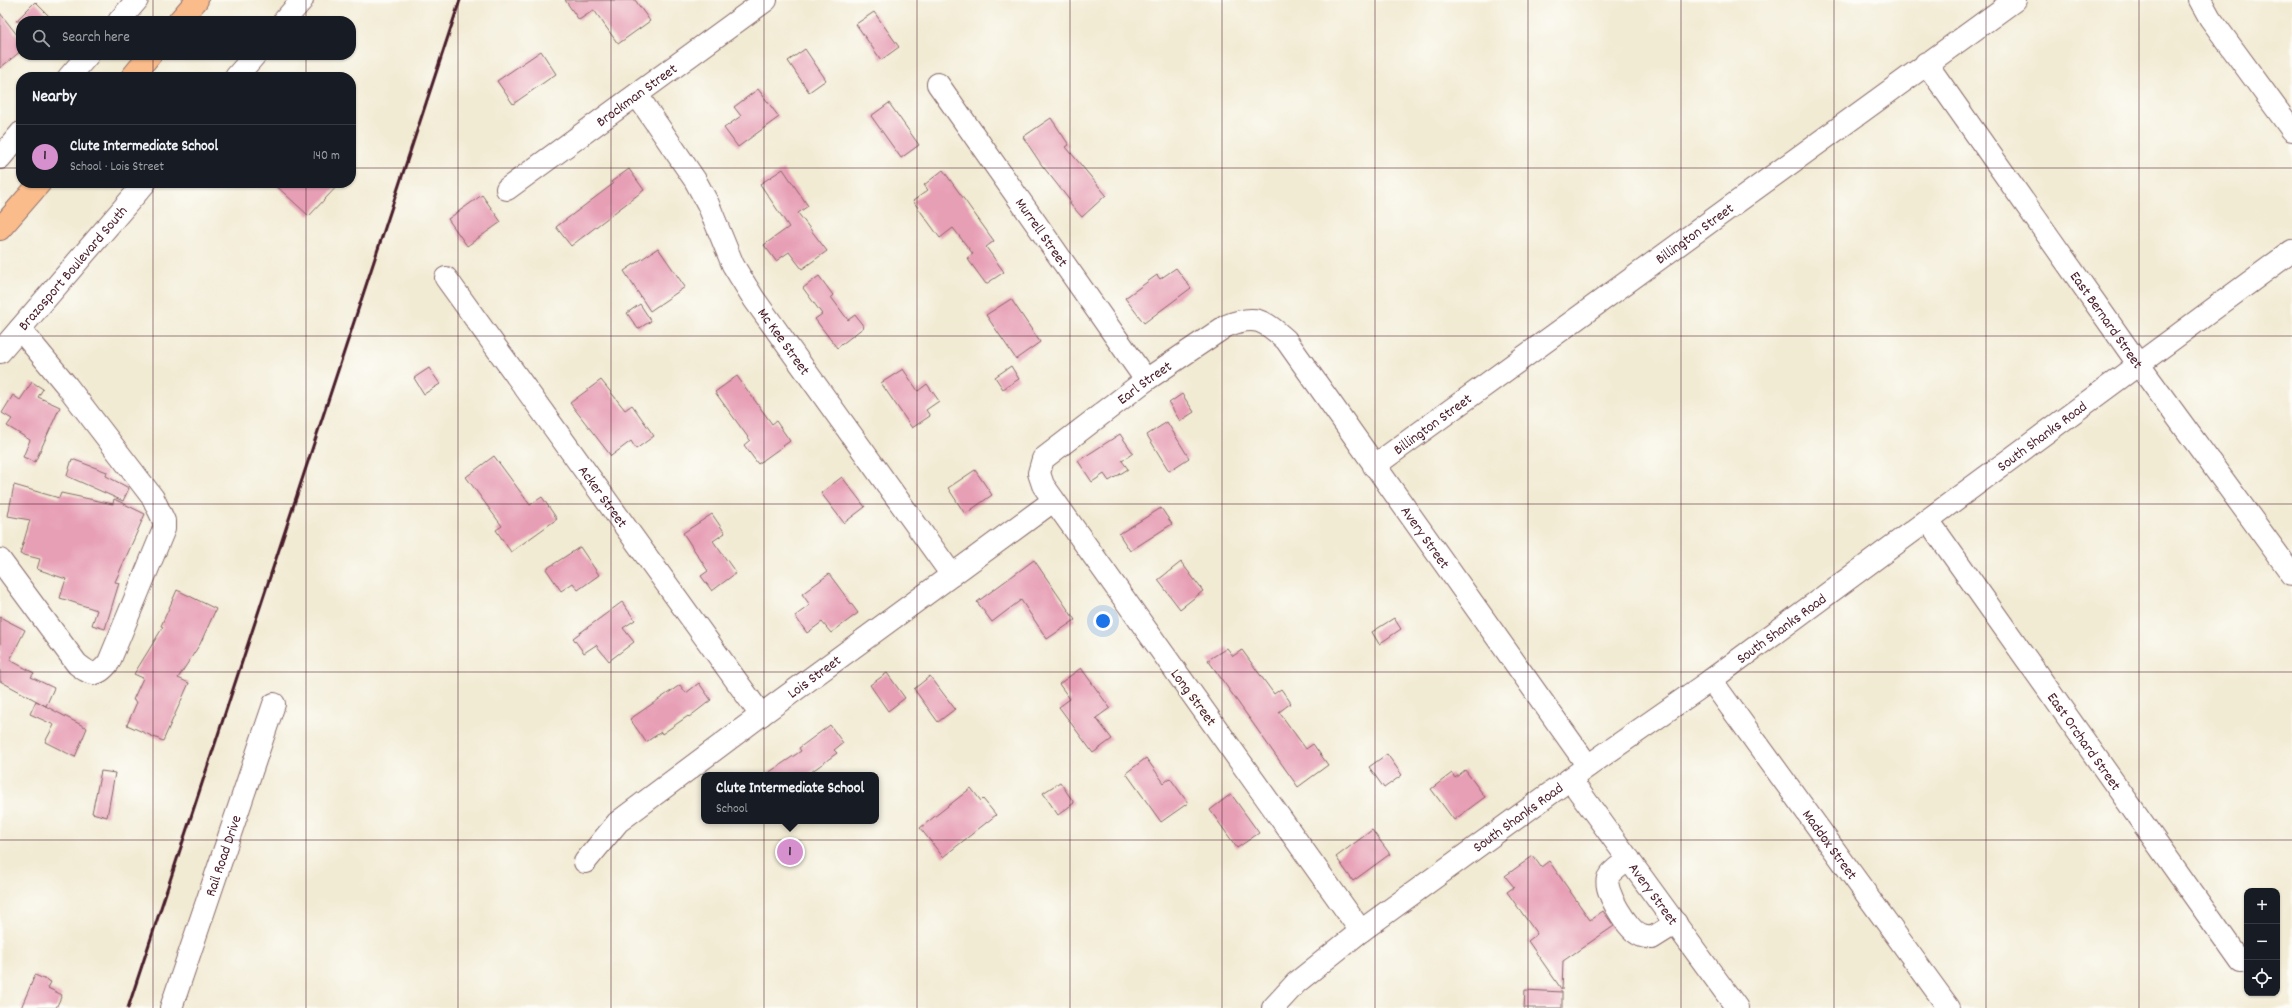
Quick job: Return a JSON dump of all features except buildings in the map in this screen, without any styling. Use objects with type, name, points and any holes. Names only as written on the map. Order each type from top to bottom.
[{"type":"main road","points":[[183,16],[197,0]]},
{"type":"main road","points":[[136,72],[146,60]]},
{"type":"main road","points":[[0,229],[36,188]]},
{"type":"street","points":[[123,16],[137,0]]},
{"type":"street","points":[[288,16],[302,0]]},
{"type":"street","name":"Brockman Street","points":[[507,189],[766,0]]},
{"type":"street","name":"Billington Street","points":[[1374,466],[2015,0]]},
{"type":"street","points":[[2200,0],[2210,18],[2292,130]]},
{"type":"street","points":[[73,72],[84,60]]},
{"type":"street","points":[[240,72],[251,60]]},
{"type":"street","name":"East Bernard Street","points":[[1926,64],[2139,365],[2292,574]]},
{"type":"street","name":"Murrell Street","points":[[938,84],[1146,380]]},
{"type":"street","name":"Mc Kee Street","points":[[637,95],[695,180],[708,204],[733,264],[754,299],[952,575]]},
{"type":"street","points":[[0,158],[16,139]]},
{"type":"street","name":"Brazosport Boulevard South","points":[[0,352],[141,188]]},
{"type":"street","name":"South Shanks Road","points":[[1273,1008],[1296,983],[1361,931],[1588,766],[1711,680],[2292,251]]},
{"type":"street","name":"Acker Street","points":[[446,278],[761,715]]},
{"type":"street","name":"Avery Street","points":[[1253,320],[1268,324],[1286,340],[1588,766]]},
{"type":"street","name":"Earl Street","points":[[1043,459],[1146,380],[1226,326],[1238,321],[1253,320]]},
{"type":"street","points":[[0,560],[77,664],[88,673],[94,673],[102,671],[108,662],[164,529],[164,521],[153,498],[67,386],[20,329]]},
{"type":"street","name":"Long Street","points":[[1043,459],[1039,473],[1043,485],[1053,501],[1361,931]]},
{"type":"street","name":"Lois Street","points":[[585,862],[618,822],[1053,501]]},
{"type":"street","name":"East Orchard Street","points":[[1928,520],[2241,962]]},
{"type":"street","name":"Maddox Street","points":[[1711,680],[1949,1008]]},
{"type":"street","name":"Rail Road Drive","points":[[171,1008],[274,704]]},
{"type":"street","name":"Avery Street","points":[[1570,779],[1737,1008]]},
{"type":"street","points":[[1629,859],[1612,872],[1607,880],[1608,892],[1630,926],[1639,935],[1652,938],[1676,924]]},
{"type":"railway","points":[[128,1008],[460,0]]},
{"type":"place","name":"Clute Intermediate School","points":[[790,852]]}]
